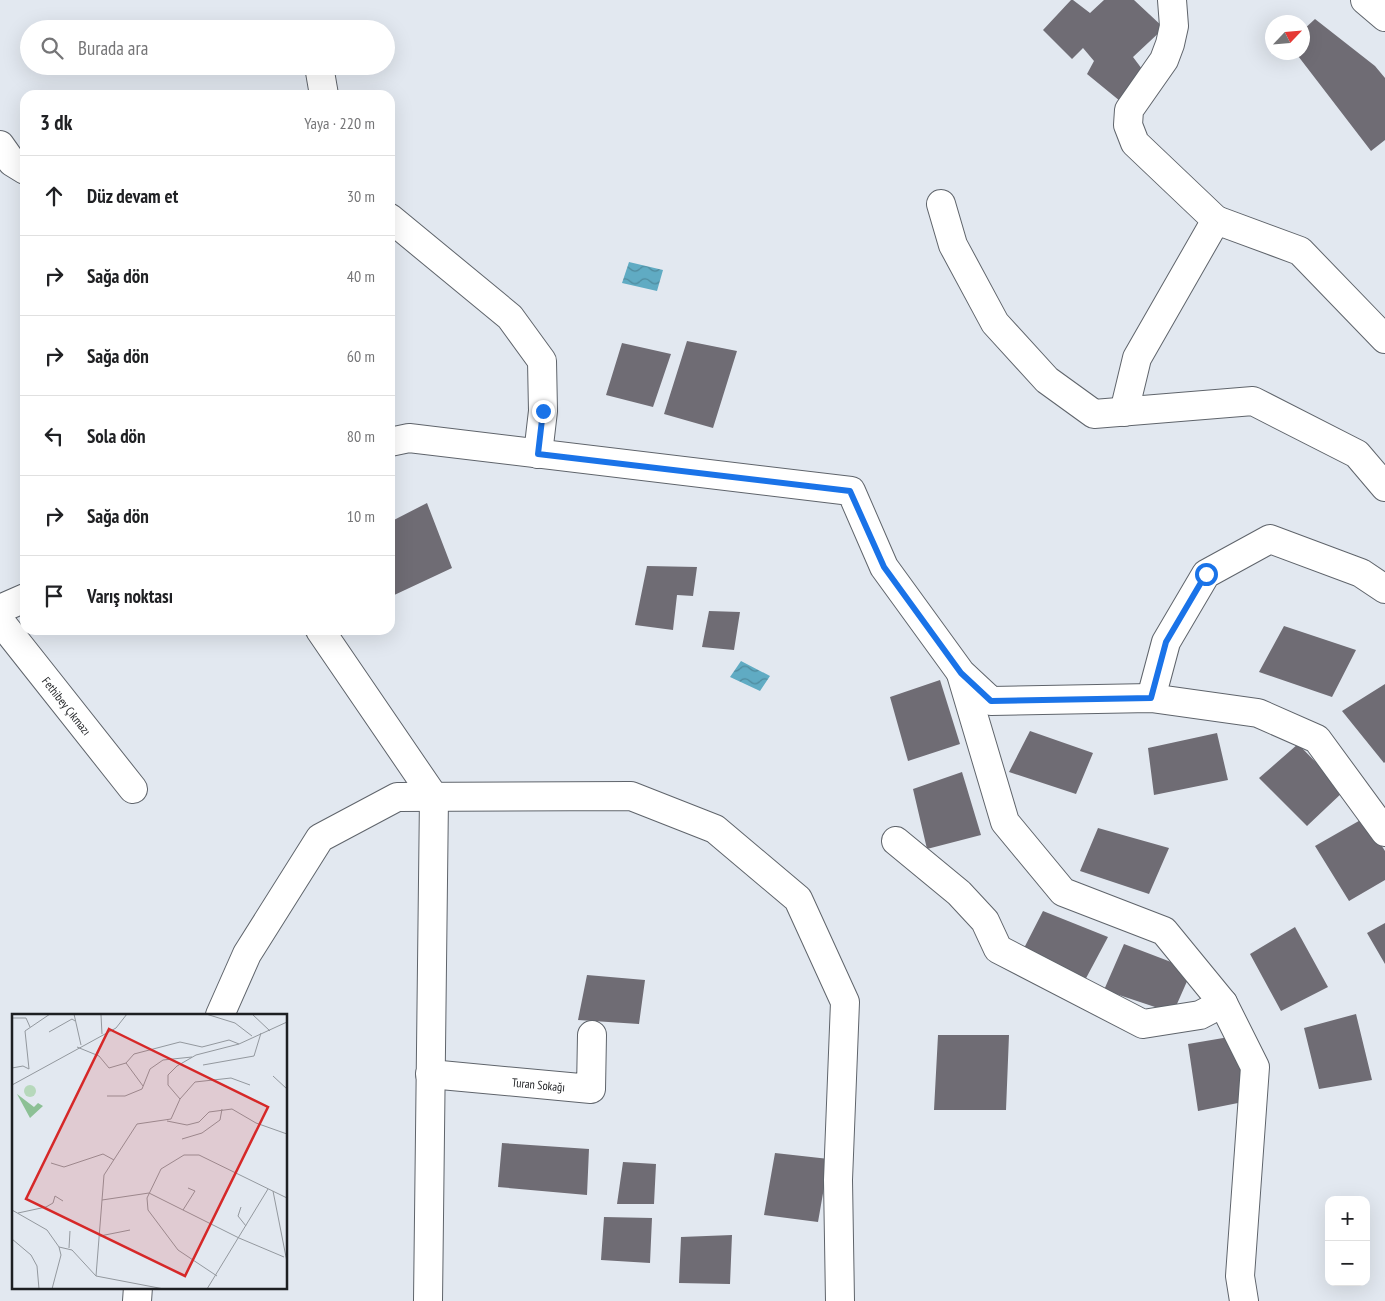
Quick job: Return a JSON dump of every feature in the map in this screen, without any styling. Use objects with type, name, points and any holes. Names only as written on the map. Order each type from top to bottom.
[{"type":"street","points":[[1172,0],[1174,26],[1164,60],[1129,110],[1128,125],[1135,143],[1216,220],[1300,251],[1385,339]]},
{"type":"street","points":[[1365,0],[1385,17]]},
{"type":"street","points":[[321,75],[323,90]]},
{"type":"street","points":[[0,146],[12,162],[20,167]]},
{"type":"street","points":[[941,204],[953,245],[995,323],[1047,380],[1094,414],[1253,401],[1357,454],[1385,487]]},
{"type":"street","points":[[1124,412],[1136,358],[1216,220]]},
{"type":"street","points":[[395,222],[510,317],[542,361],[543,411],[538,454]]},
{"type":"street","points":[[395,441],[409,438],[850,491],[884,567],[961,673],[991,701],[1151,698],[1258,713],[1317,739],[1385,832]]},
{"type":"street","points":[[1151,698],[1166,642],[1206,574],[1270,539],[1361,573],[1385,589]]},
{"type":"street","points":[[0,609],[20,600]]},
{"type":"street","name":"Fethibey Çıkmazı","points":[[0,621],[133,789]]},
{"type":"street","points":[[323,635],[434,797],[428,1301]]},
{"type":"street","points":[[961,673],[1005,822],[1063,892],[1164,930],[1223,1003],[1255,1067],[1240,1276],[1244,1301]]},
{"type":"street","points":[[220,1014],[248,954],[320,838],[396,797],[631,796],[715,829],[798,899],[845,1002],[838,1180],[840,1301]]},
{"type":"street","points":[[896,841],[959,894],[985,921],[998,949],[1144,1024],[1200,1015],[1223,1003]]},
{"type":"street","name":"Turan Sokağı","points":[[430,1074],[591,1089],[592,1035]]},
{"type":"street","points":[[137,1301],[138,1288]]},
{"type":"water","points":[[629,262],[663,270],[657,291],[622,283]]},
{"type":"water","points":[[741,661],[770,676],[760,691],[730,677]]},
{"type":"building","points":[[1071,0],[1090,13],[1104,0],[1134,0],[1164,28],[1133,57],[1142,69],[1120,101],[1087,74],[1094,61],[1083,48],[1072,59],[1043,30]]},
{"type":"building","points":[[1315,19],[1375,66],[1385,78],[1385,140],[1371,151],[1301,60],[1310,60],[1310,24]]},
{"type":"building","points":[[687,341],[737,351],[713,428],[664,414]]},
{"type":"building","points":[[622,343],[671,354],[653,407],[606,395]]},
{"type":"building","points":[[427,503],[452,568],[395,595],[395,519]]},
{"type":"building","points":[[647,566],[697,567],[693,596],[677,595],[673,630],[635,625]]},
{"type":"building","points":[[709,611],[740,612],[734,650],[702,647]]},
{"type":"building","points":[[1284,626],[1356,650],[1332,697],[1259,672]]},
{"type":"building","points":[[940,680],[960,744],[908,761],[890,697]]},
{"type":"building","points":[[1385,684],[1385,762],[1384,763],[1342,711]]},
{"type":"building","points":[[1030,731],[1093,753],[1076,794],[1009,772]]},
{"type":"building","points":[[1217,733],[1228,780],[1154,795],[1148,748]]},
{"type":"building","points":[[1298,744],[1344,791],[1307,826],[1259,778]]},
{"type":"building","points":[[962,772],[981,835],[927,849],[913,789]]},
{"type":"building","points":[[1364,818],[1385,851],[1385,880],[1349,901],[1315,846]]},
{"type":"building","points":[[1098,828],[1169,848],[1149,894],[1080,871]]},
{"type":"building","points":[[1043,911],[1108,937],[1084,982],[1021,954]]},
{"type":"building","points":[[1385,923],[1385,964],[1367,933]]},
{"type":"building","points":[[1295,927],[1328,987],[1281,1011],[1250,954]]},
{"type":"building","points":[[1124,944],[1192,970],[1173,1013],[1104,990]]},
{"type":"building","points":[[587,975],[645,980],[639,1024],[578,1020]]},
{"type":"building","points":[[1356,1014],[1372,1080],[1319,1089],[1304,1028]]},
{"type":"building","points":[[938,1035],[1009,1035],[1006,1110],[934,1110]]},
{"type":"building","points":[[1235,1036],[1248,1101],[1198,1111],[1188,1044]]},
{"type":"building","points":[[502,1143],[589,1149],[587,1195],[498,1187]]},
{"type":"building","points":[[775,1153],[829,1159],[818,1222],[764,1215]]},
{"type":"building","points":[[623,1162],[656,1164],[654,1204],[617,1204]]},
{"type":"building","points":[[604,1217],[652,1218],[650,1263],[601,1260]]},
{"type":"building","points":[[732,1235],[730,1284],[679,1283],[681,1237]]},
{"type":"route","points":[[543,411],[538,454],[850,491],[884,567],[961,673],[991,701],[1151,698],[1166,642],[1206,574]]}]
